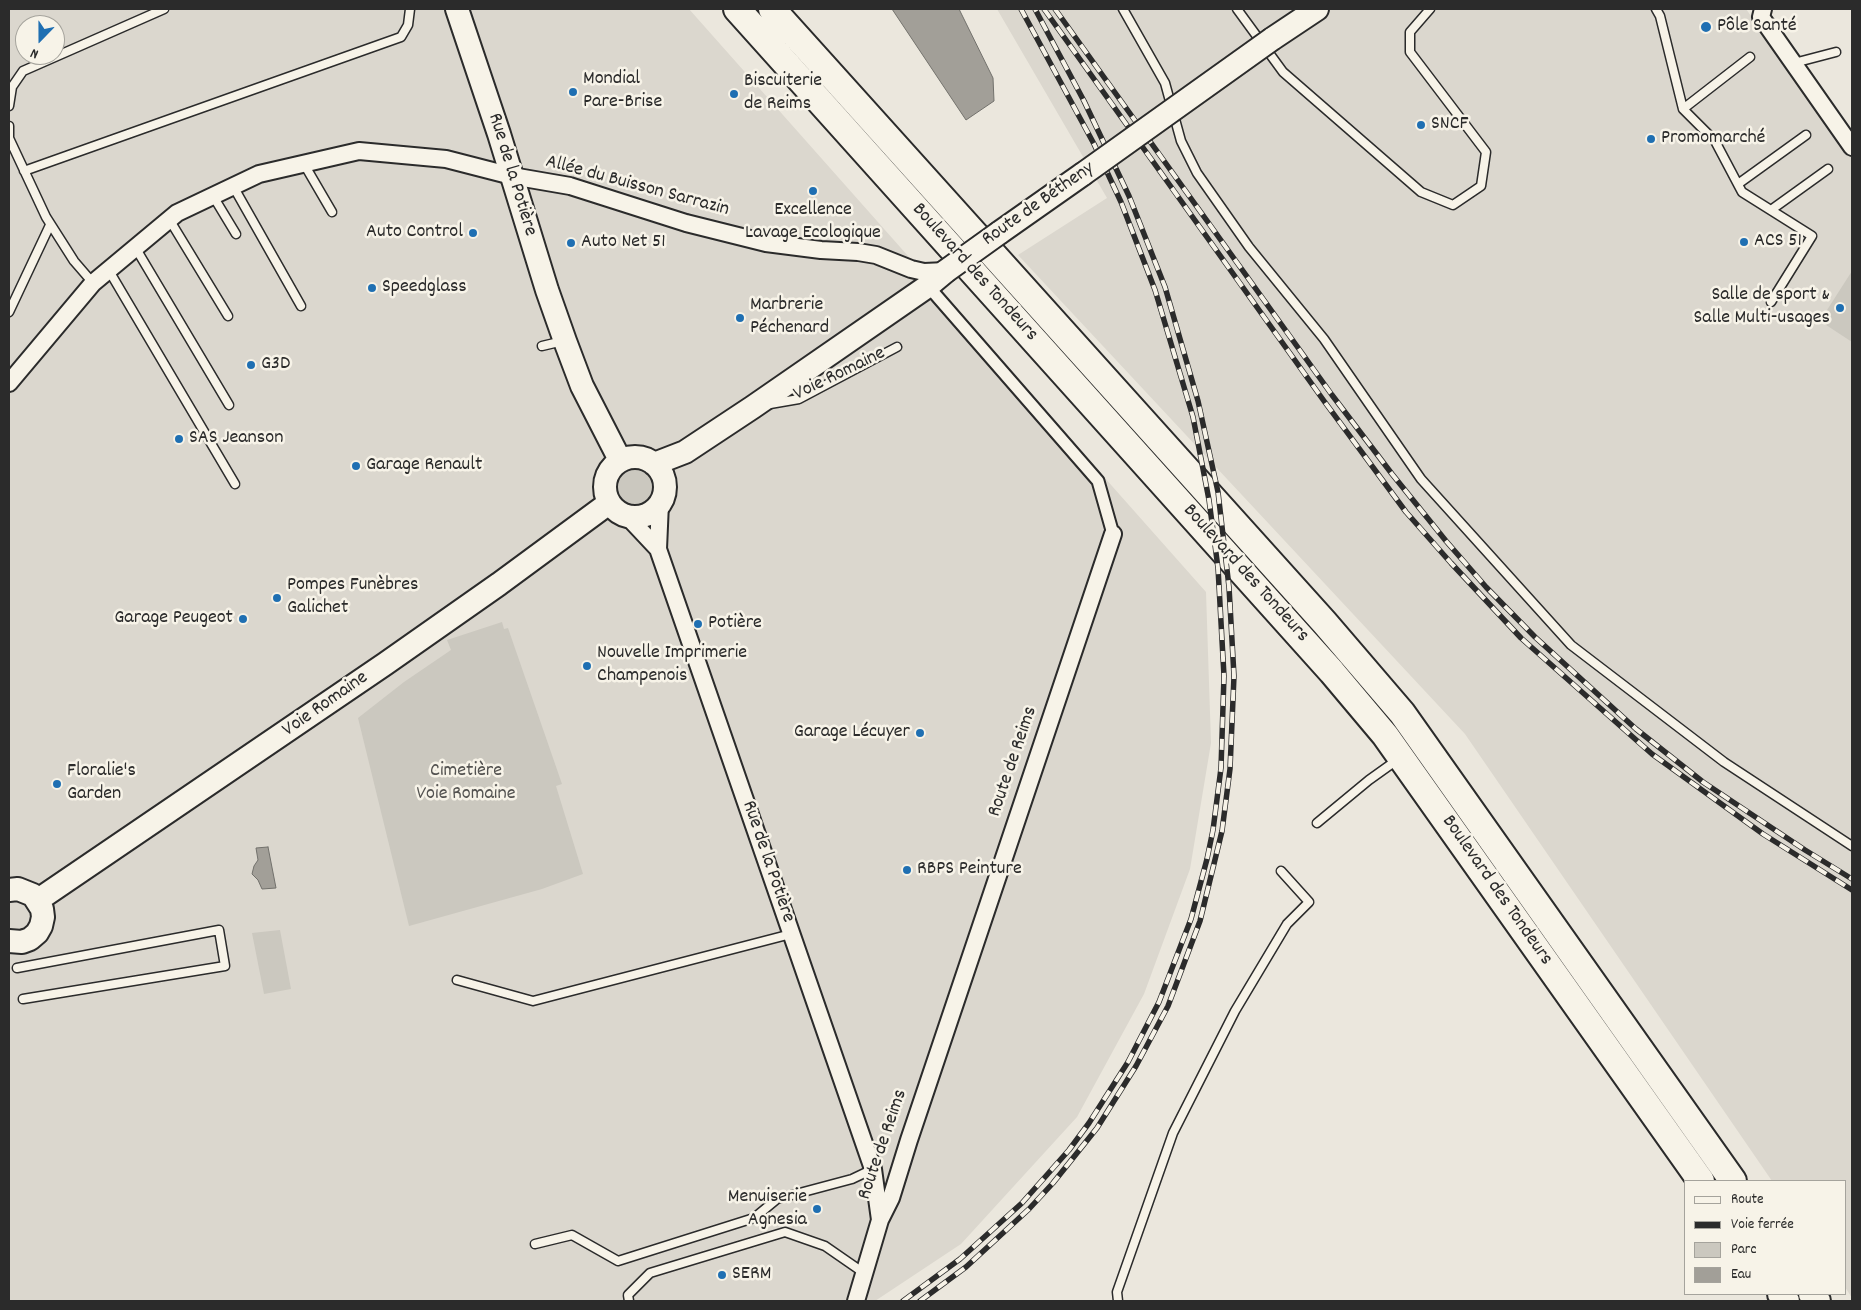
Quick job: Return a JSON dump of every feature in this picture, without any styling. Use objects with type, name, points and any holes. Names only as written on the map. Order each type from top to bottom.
[{"type":"highway","points":[[729,9],[787,64]]},
{"type":"highway","name":"Boulevard des Tondeurs","points":[[737,9],[1332,672],[1386,735],[1700,1180]]},
{"type":"highway","name":"Boulevard des Tondeurs","points":[[772,9],[1318,615],[1402,713],[1731,1180]]},
{"type":"highway","points":[[792,9],[837,63],[880,128]]},
{"type":"main road","name":"Rue de la Potière","points":[[457,9],[565,341],[582,386],[620,460]]},
{"type":"main road","name":"Route de Bétheny","points":[[660,483],[685,452],[928,286],[998,233],[1317,9]]},
{"type":"main road","points":[[628,457],[646,459],[660,483],[649,514],[635,517],[620,513],[609,503],[605,494],[604,484],[607,474],[612,466],[628,457]]},
{"type":"main road","name":"Voie Romaine","points":[[38,900],[362,681],[609,503]]},
{"type":"main road","points":[[9,890],[18,889],[33,894],[42,908],[43,917],[37,933],[30,939],[22,942],[9,941]]},
{"type":"street","points":[[1760,11],[1794,64],[1852,147]]},
{"type":"street","name":"Allée du Buisson Sarrazin","points":[[9,382],[93,283],[177,213],[259,174],[359,151],[446,158],[512,176],[570,186],[686,223],[766,243],[821,250],[858,252],[876,255],[924,272],[946,271]]},
{"type":"street","name":"Route de Reims","points":[[856,1301],[880,1220],[891,1198],[1113,534],[1098,481],[928,286]]},
{"type":"street","points":[[658,549],[660,483]]},
{"type":"street","name":"Rue de la Potière","points":[[627,516],[658,549],[873,1169],[880,1220]]},
{"type":"street","points":[[873,1169],[899,1174]]},
{"type":"lane","points":[[9,106],[12,87],[23,72],[164,9]]},
{"type":"lane","points":[[24,171],[402,37],[408,25],[410,9]]},
{"type":"lane","points":[[1123,9],[1165,83],[1181,141],[1197,173],[1249,247],[1324,339],[1421,479],[1571,645],[1724,762],[1852,846]]},
{"type":"lane","points":[[1238,9],[1283,72],[1421,192],[1453,205],[1481,186],[1486,152],[1410,52],[1410,32],[1430,9]]},
{"type":"lane","points":[[1656,9],[1660,16],[1683,109],[1715,141],[1742,192],[1812,236],[1771,302]]},
{"type":"lane","points":[[1794,64],[1836,52]]},
{"type":"lane","points":[[1683,109],[1750,57]]},
{"type":"lane","points":[[9,74],[18,79]]},
{"type":"lane","points":[[9,126],[9,138],[50,225],[74,261],[93,283]]},
{"type":"lane","points":[[1738,184],[1806,134]]},
{"type":"lane","points":[[304,164],[332,212]]},
{"type":"lane","points":[[1770,210],[1828,169]]},
{"type":"lane","points":[[233,186],[301,306]]},
{"type":"lane","points":[[213,196],[236,234]]},
{"type":"lane","points":[[169,219],[228,316]]},
{"type":"lane","points":[[9,312],[50,225]]},
{"type":"lane","points":[[135,247],[229,405]]},
{"type":"lane","points":[[108,270],[235,484]]},
{"type":"lane","points":[[542,346],[565,341]]},
{"type":"lane","name":"Voie Romaine","points":[[753,407],[799,398],[897,347]]},
{"type":"lane","points":[[1317,823],[1369,780],[1401,757]]},
{"type":"lane","points":[[1118,1301],[1117,1292],[1173,1133],[1235,1011],[1287,924],[1309,902],[1281,871]]},
{"type":"lane","points":[[17,968],[219,930],[225,966],[22,999]]},
{"type":"lane","points":[[457,980],[532,1001],[792,934]]},
{"type":"lane","points":[[535,1244],[572,1235],[618,1261],[754,1218],[777,1198],[852,1179],[873,1169]]},
{"type":"lane","points":[[629,1301],[628,1295],[650,1273],[784,1232],[825,1246],[864,1273]]},
{"type":"shaded area","points":[[9,9],[689,9],[1206,592],[1211,743],[1190,869],[1144,994],[1077,1117],[961,1244],[875,1301],[9,1301]]},
{"type":"shaded area","points":[[997,9],[1746,9],[1852,157],[1852,1298],[1846,1289],[1846,1180],[1771,1180],[1465,734],[1018,255],[1107,198]]},
{"type":"green space","name":"Salle de sport & Salle Multi-usages","points":[[1852,271],[1852,342],[1820,321]]},
{"type":"green space","points":[[633,466],[648,472],[654,487],[648,502],[633,508],[618,502],[612,487],[618,472]]},
{"type":"green space","name":"Cimetière Voie Romaine","points":[[502,622],[504,629],[508,628],[562,784],[556,786],[583,874],[542,889],[409,926],[358,718],[404,682],[451,650],[447,640]]},
{"type":"green space","points":[[280,930],[291,989],[264,994],[252,933]]},
{"type":"water","points":[[892,9],[959,9],[993,78],[994,101],[966,120]]},
{"type":"water","points":[[268,847],[276,888],[262,889],[258,880],[252,874],[258,860],[256,848]]},
{"type":"railway","points":[[903,1301],[960,1259],[1022,1203],[1069,1150],[1089,1123],[1128,1062],[1159,1002],[1191,919],[1213,830],[1221,768],[1224,676],[1218,568],[1209,500],[1193,417],[1155,290],[1121,202],[1094,144],[1021,9]]},
{"type":"railway","points":[[920,1301],[966,1267],[1029,1209],[1053,1183],[1097,1128],[1136,1066],[1168,1006],[1200,921],[1222,831],[1230,769],[1234,676],[1229,587],[1218,492],[1198,401],[1165,287],[1129,196],[1084,101],[1035,9]]},
{"type":"railway","points":[[1044,9],[1324,401],[1406,512],[1451,563],[1521,638],[1652,754],[1763,834],[1852,890]]},
{"type":"railway","points":[[1055,9],[1332,395],[1392,474],[1486,587],[1535,637],[1636,729],[1703,782],[1852,879]]},
{"type":"place","name":"Pôle Santé","points":[[1706,27]]},
{"type":"place","name":"Mondial Pare-Brise","points":[[573,92]]},
{"type":"place","name":"Biscuiterie de Reims","points":[[734,94]]},
{"type":"place","name":"SNCF","points":[[1421,125]]},
{"type":"place","name":"Promomarché","points":[[1651,139]]},
{"type":"place","name":"Excellence Lavage Ecologique","points":[[813,191]]},
{"type":"place","name":"Auto Control","points":[[473,233]]},
{"type":"place","name":"ACS 51","points":[[1744,242]]},
{"type":"place","name":"Auto Net 51","points":[[571,243]]},
{"type":"place","name":"Speedglass","points":[[372,288]]},
{"type":"place","name":"Salle de sport & Salle Multi-usages","points":[[1840,308]]},
{"type":"place","name":"Marbrerie Péchenard","points":[[740,318]]},
{"type":"place","name":"G3D","points":[[251,365]]},
{"type":"place","name":"SAS Jeanson","points":[[179,439]]},
{"type":"place","name":"Garage Renault","points":[[356,466]]},
{"type":"place","name":"Pompes Funèbres Galichet","points":[[277,598]]},
{"type":"place","name":"Garage Peugeot","points":[[243,619]]},
{"type":"place","name":"Potière","points":[[698,624]]},
{"type":"place","name":"Nouvelle Imprimerie Champenois","points":[[587,666]]},
{"type":"place","name":"Garage Lécuyer","points":[[920,733]]},
{"type":"place","name":"Floralie's Garden","points":[[57,784]]},
{"type":"place","name":"RBPS Peinture","points":[[907,870]]},
{"type":"place","name":"Menuiserie Agnesia","points":[[817,1209]]},
{"type":"place","name":"SERM","points":[[722,1275]]}]
